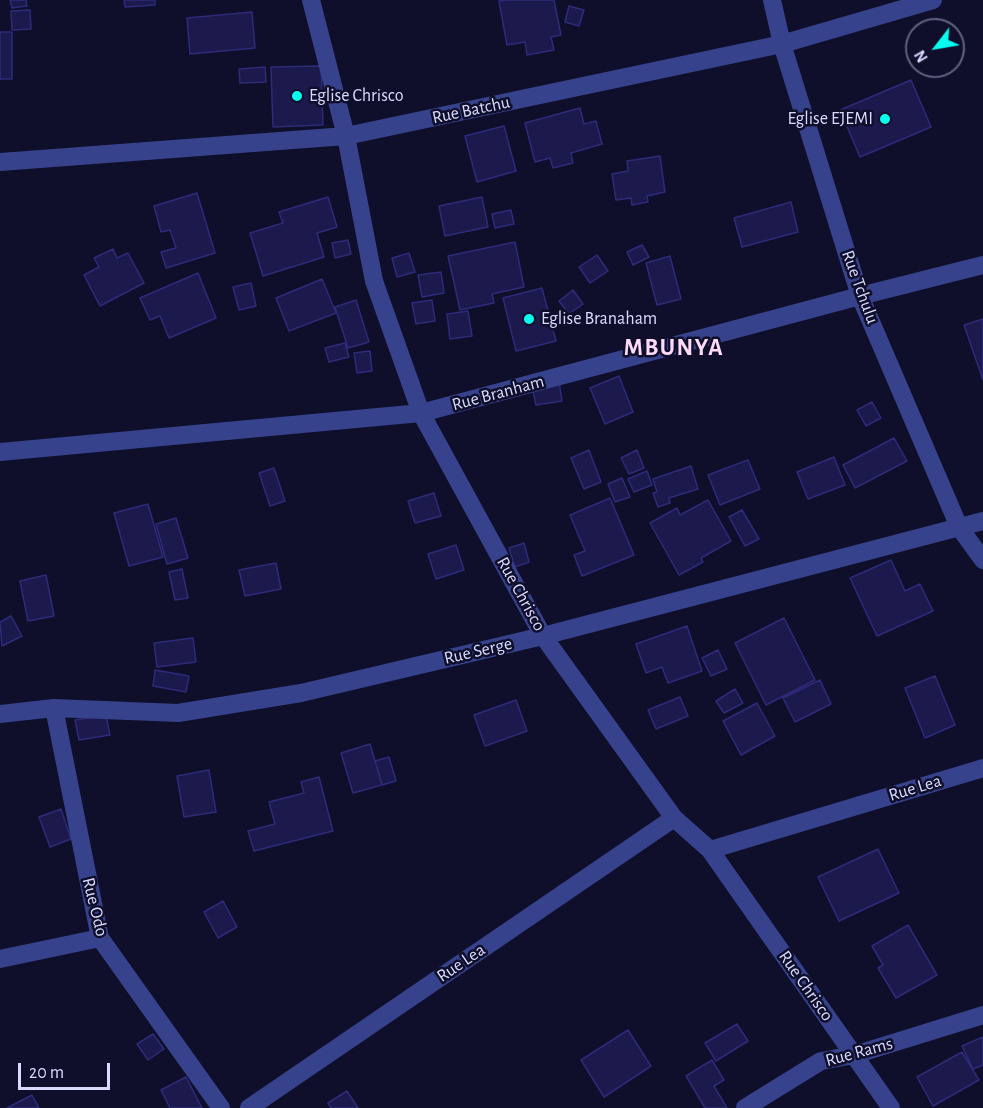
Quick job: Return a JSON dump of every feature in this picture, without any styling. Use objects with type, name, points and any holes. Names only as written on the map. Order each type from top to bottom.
[{"type":"street","name":"Rue Chrisco","points":[[311,0],[346,136],[374,281],[422,413],[543,636],[674,818],[710,850],[891,1108]]},
{"type":"street","name":"Rue Tchulu","points":[[772,0],[782,44],[860,296],[959,527],[983,560]]},
{"type":"street","name":"Rue Batchu","points":[[0,162],[346,136],[782,44],[933,0]]},
{"type":"street","name":"Rue Branham","points":[[0,452],[422,413],[983,265]]},
{"type":"street","name":"Rue Serge","points":[[0,714],[54,708],[178,713],[301,693],[543,636],[983,521]]},
{"type":"street","name":"Rue Odo","points":[[54,708],[100,938],[221,1108]]},
{"type":"street","name":"Rue Lea","points":[[710,850],[983,768]]},
{"type":"street","name":"Rue Lea","points":[[249,1108],[674,818]]},
{"type":"street","points":[[0,959],[100,938]]},
{"type":"street","name":"Rue Rams","points":[[745,1108],[821,1061],[854,1055],[983,1015]]},
{"type":"building","points":[[10,0],[26,0],[27,6],[12,8]]},
{"type":"building","points":[[124,0],[155,0],[155,5],[125,7]]},
{"type":"building","points":[[554,0],[561,35],[551,37],[554,50],[527,55],[525,42],[507,45],[499,1]]},
{"type":"building","points":[[569,6],[584,10],[579,26],[565,22]]},
{"type":"building","points":[[30,10],[31,29],[12,30],[11,11]]},
{"type":"building","points":[[252,12],[255,48],[190,54],[187,18]]},
{"type":"building","points":[[0,32],[12,32],[12,79],[0,79]]},
{"type":"building","name":"Eglise Chrisco","points":[[321,66],[323,125],[273,127],[271,67]]},
{"type":"building","points":[[265,67],[266,82],[240,83],[239,69]]},
{"type":"building","name":"Eglise EJEMI","points":[[911,80],[931,127],[860,157],[840,110]]},
{"type":"building","points":[[580,108],[584,124],[596,121],[602,144],[571,153],[573,163],[553,168],[550,158],[535,162],[525,123]]},
{"type":"building","points":[[504,126],[516,171],[477,182],[465,136]]},
{"type":"building","points":[[660,156],[665,192],[647,196],[648,202],[632,205],[631,198],[616,200],[612,174],[628,171],[627,161]]},
{"type":"building","points":[[197,193],[215,253],[166,268],[161,252],[176,248],[170,230],[161,232],[154,206]]},
{"type":"building","points":[[328,197],[337,227],[317,233],[324,257],[263,276],[250,233],[283,223],[279,212]]},
{"type":"building","points":[[482,197],[488,227],[445,236],[439,206]]},
{"type":"building","points":[[791,202],[798,232],[742,247],[734,218]]},
{"type":"building","points":[[511,210],[514,224],[495,228],[492,214]]},
{"type":"building","points":[[348,240],[351,254],[335,258],[332,243]]},
{"type":"building","points":[[515,242],[524,287],[492,294],[494,303],[460,310],[448,256]]},
{"type":"building","points":[[642,245],[649,257],[633,265],[627,252]]},
{"type":"building","points":[[113,249],[117,258],[128,253],[144,283],[100,306],[84,275],[99,267],[94,258]]},
{"type":"building","points":[[409,253],[415,272],[397,277],[392,258]]},
{"type":"building","points":[[597,255],[608,271],[590,283],[579,267]]},
{"type":"building","points":[[670,256],[681,299],[657,305],[646,263]]},
{"type":"building","points":[[441,272],[444,293],[422,297],[418,275]]},
{"type":"building","points":[[198,273],[216,318],[169,338],[160,316],[150,320],[140,298]]},
{"type":"building","points":[[322,279],[336,313],[289,331],[276,298]]},
{"type":"building","points":[[251,283],[256,306],[239,310],[233,287]]},
{"type":"building","name":"Eglise Branaham","points":[[542,288],[556,341],[516,351],[503,298]]},
{"type":"building","points":[[573,290],[583,304],[569,314],[559,301]]},
{"type":"building","points":[[356,300],[369,342],[348,348],[335,307]]},
{"type":"building","points":[[432,300],[435,321],[416,324],[412,303]]},
{"type":"building","points":[[468,311],[472,336],[450,339],[447,314]]},
{"type":"building","points":[[983,319],[983,380],[964,325]]},
{"type":"building","points":[[345,343],[349,357],[329,362],[325,348]]},
{"type":"building","points":[[370,351],[372,371],[357,373],[354,353]]},
{"type":"building","points":[[619,376],[633,412],[605,424],[590,388]]},
{"type":"building","points":[[559,381],[562,401],[536,405],[532,386]]},
{"type":"building","points":[[872,402],[881,418],[866,426],[857,410]]},
{"type":"building","points":[[894,438],[907,461],[855,488],[843,465]]},
{"type":"building","points":[[589,450],[601,482],[584,489],[571,458]]},
{"type":"building","points":[[637,450],[644,468],[629,474],[621,458]]},
{"type":"building","points":[[834,457],[845,485],[808,499],[797,472]]},
{"type":"building","points":[[748,460],[760,489],[720,505],[708,475]]},
{"type":"building","points":[[691,466],[698,489],[669,498],[670,503],[658,507],[653,493],[657,492],[653,479]]},
{"type":"building","points":[[274,468],[285,501],[270,506],[259,473]]},
{"type":"building","points":[[647,471],[652,485],[634,492],[628,479]]},
{"type":"building","points":[[622,478],[630,497],[615,502],[608,484]]},
{"type":"building","points":[[434,493],[441,516],[415,523],[408,501]]},
{"type":"building","points":[[610,498],[634,555],[582,576],[574,555],[585,551],[570,515]]},
{"type":"building","points":[[708,500],[731,541],[701,558],[703,562],[679,575],[650,523],[677,508],[680,515]]},
{"type":"building","points":[[148,504],[163,557],[129,566],[114,513]]},
{"type":"building","points":[[742,510],[759,539],[745,546],[729,517]]},
{"type":"building","points":[[176,518],[188,558],[167,564],[156,524]]},
{"type":"building","points":[[524,543],[529,562],[515,567],[509,548]]},
{"type":"building","points":[[456,545],[464,570],[436,579],[428,554]]},
{"type":"building","points":[[891,560],[905,591],[920,584],[933,611],[877,636],[850,578]]},
{"type":"building","points":[[276,563],[281,589],[245,596],[239,570]]},
{"type":"building","points":[[182,569],[188,598],[175,600],[169,572]]},
{"type":"building","points":[[46,575],[54,616],[28,621],[20,581]]},
{"type":"building","points":[[11,616],[22,636],[2,646],[0,622]]},
{"type":"building","points":[[784,618],[815,680],[766,705],[735,643]]},
{"type":"building","points":[[687,626],[702,671],[668,683],[662,667],[646,673],[636,644]]},
{"type":"building","points":[[193,638],[196,662],[157,667],[154,643]]},
{"type":"building","points":[[718,650],[727,669],[711,676],[702,658]]},
{"type":"building","points":[[155,670],[189,676],[186,692],[153,686]]},
{"type":"building","points":[[935,676],[955,725],[925,738],[905,688]]},
{"type":"building","points":[[820,680],[831,704],[795,722],[783,698]]},
{"type":"building","points":[[735,689],[743,703],[724,713],[716,701]]},
{"type":"building","points":[[680,697],[688,716],[656,729],[648,710]]},
{"type":"building","points":[[516,700],[527,731],[485,746],[474,715]]},
{"type":"building","points":[[757,703],[775,736],[741,755],[723,721]]},
{"type":"building","points":[[106,715],[110,735],[79,740],[75,720]]},
{"type":"building","points":[[370,744],[382,785],[353,793],[341,753]]},
{"type":"building","points":[[389,757],[396,781],[382,785],[375,761]]},
{"type":"building","points":[[209,770],[216,812],[184,817],[177,776]]},
{"type":"building","points":[[319,777],[333,831],[254,851],[248,831],[275,824],[269,802],[304,793],[301,782]]},
{"type":"building","points":[[61,809],[71,839],[50,847],[39,817]]},
{"type":"building","points":[[878,849],[899,893],[839,921],[818,877]]},
{"type":"building","points":[[223,901],[237,927],[218,938],[204,912]]},
{"type":"building","points":[[908,925],[937,975],[896,998],[878,968],[883,965],[872,946]]},
{"type":"building","points":[[737,1024],[748,1041],[716,1061],[705,1043]]},
{"type":"building","points":[[628,1030],[651,1066],[604,1097],[581,1060]]},
{"type":"building","points":[[153,1034],[164,1049],[148,1060],[137,1044]]},
{"type":"building","points":[[983,1037],[983,1065],[973,1069],[962,1046]]},
{"type":"building","points":[[962,1052],[979,1080],[933,1106],[917,1077]]},
{"type":"building","points":[[712,1060],[724,1080],[714,1086],[727,1108],[705,1108],[686,1076]]},
{"type":"building","points":[[186,1077],[202,1108],[170,1108],[161,1090]]},
{"type":"building","points":[[347,1091],[358,1108],[331,1108],[328,1103]]},
{"type":"building","points":[[32,1095],[39,1108],[7,1108]]},
{"type":"place","name":"Eglise Chrisco","points":[[297,96]]},
{"type":"place","name":"Eglise EJEMI","points":[[885,119]]},
{"type":"place","name":"Eglise Branaham","points":[[529,319]]},
{"type":"district","name":"MBUNYA","points":[[674,348]]}]
